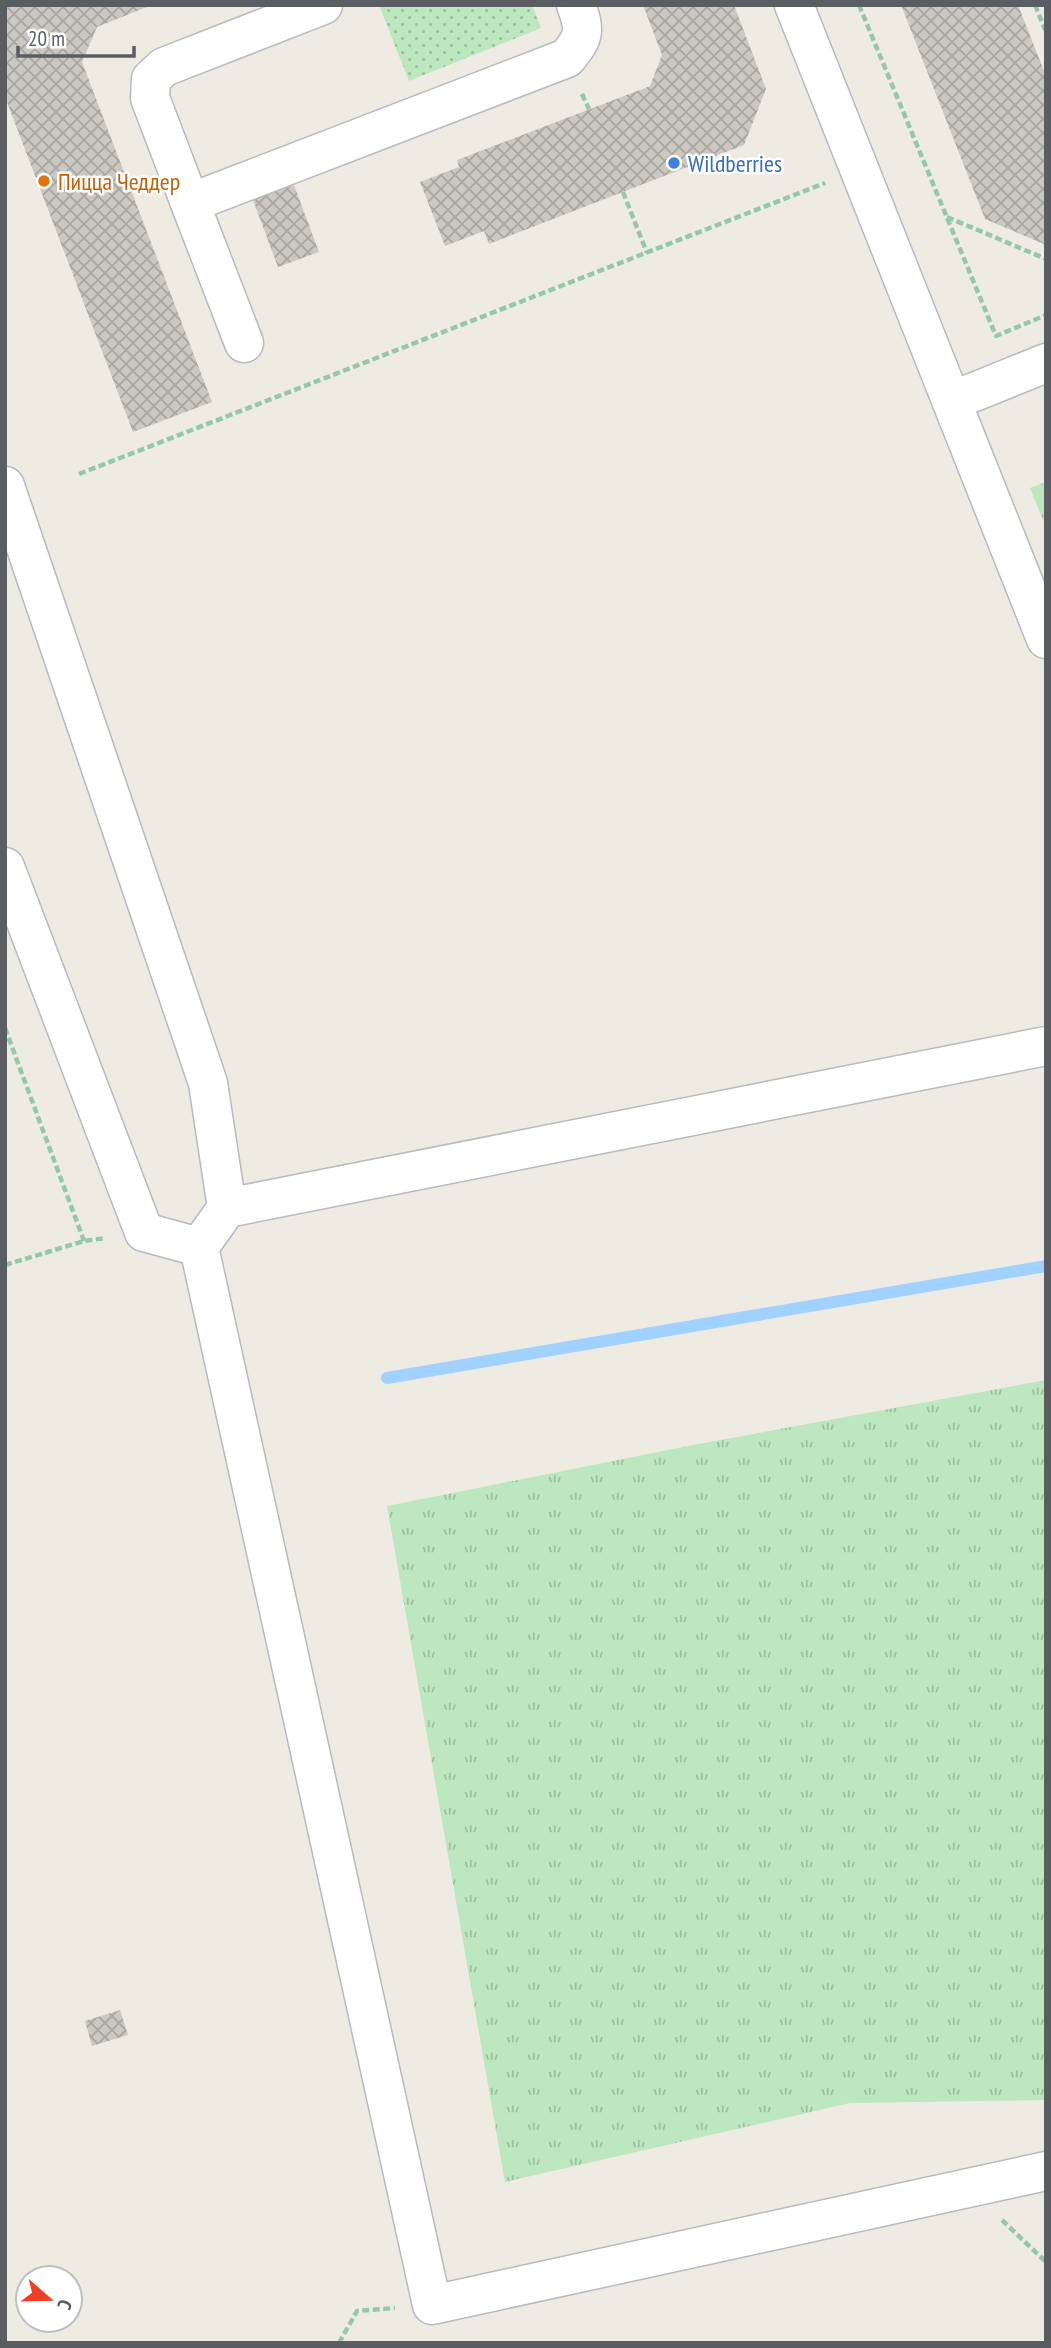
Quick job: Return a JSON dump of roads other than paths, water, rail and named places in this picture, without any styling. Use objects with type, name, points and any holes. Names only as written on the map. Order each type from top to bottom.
[{"type":"street","points":[[244,343],[150,98],[151,79],[164,67],[323,5]]},
{"type":"street","points":[[190,203],[567,58],[581,40],[582,19],[576,5]]},
{"type":"street","points":[[794,5],[1046,639]]},
{"type":"street","points":[[951,401],[1046,363]]},
{"type":"street","points":[[5,486],[208,1083],[227,1208]]},
{"type":"street","points":[[5,867],[144,1232],[199,1247]]},
{"type":"street","points":[[1046,1046],[227,1208],[199,1247],[432,2305],[1046,2171]]},
{"type":"waterway","points":[[387,1378],[1046,1266]]},
{"type":"place","name":"Wildberries","points":[[674,163]]},
{"type":"place","name":"Пицца Чеддер","points":[[44,181]]}]
